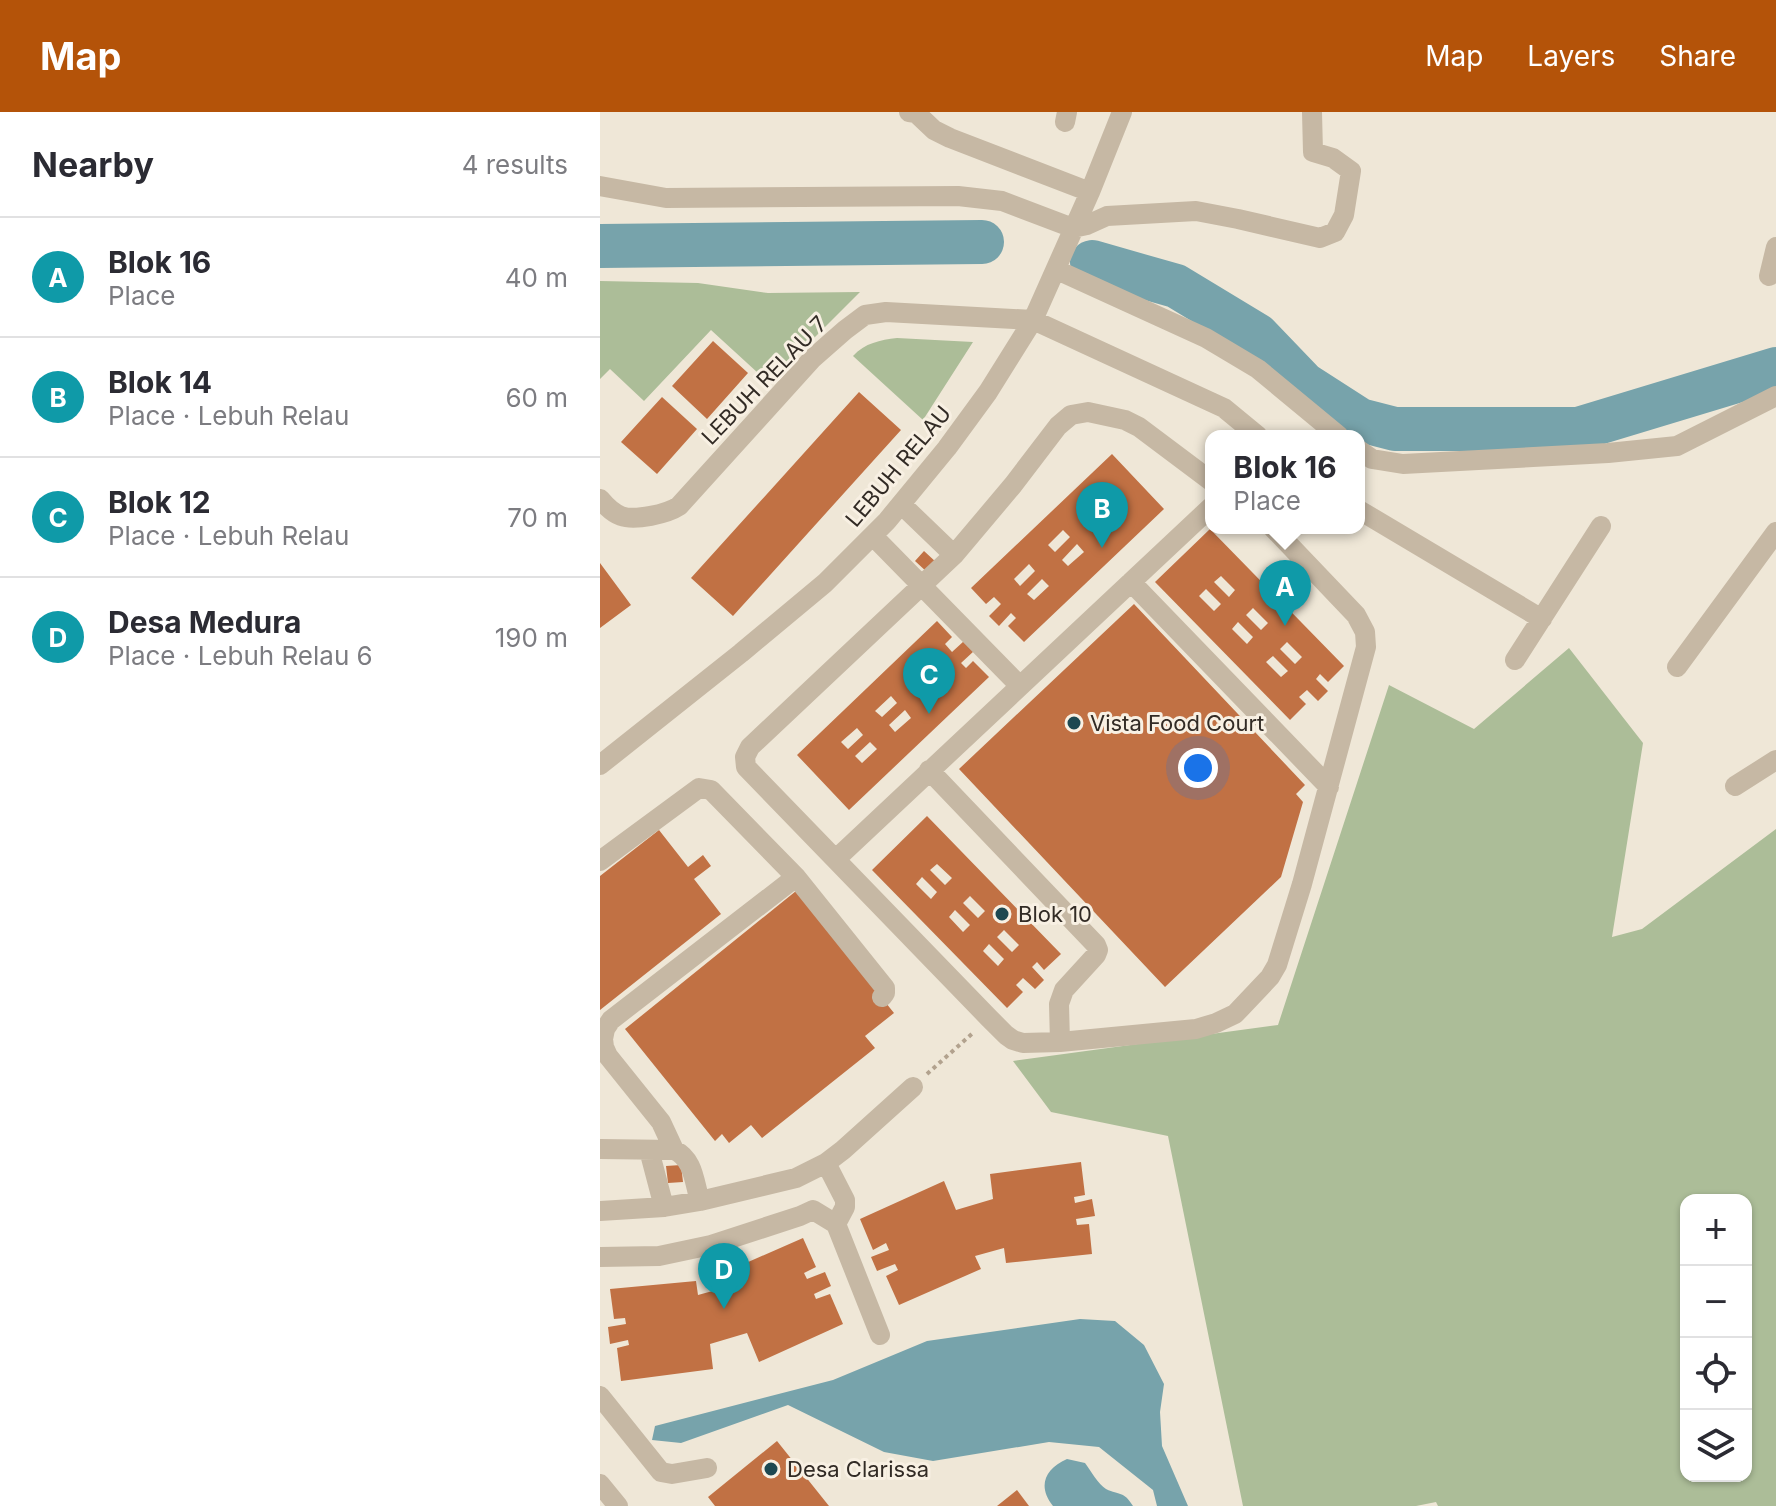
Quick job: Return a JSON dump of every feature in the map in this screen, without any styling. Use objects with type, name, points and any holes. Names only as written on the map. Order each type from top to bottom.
[{"type":"street","points":[[914,112],[934,130],[950,138],[1090,192]]},
{"type":"street","name":"LEBUH RELAU","points":[[600,765],[825,583],[873,536],[947,448],[988,392],[1033,320],[1122,112]]},
{"type":"street","points":[[600,186],[666,198],[958,196],[1002,201],[1073,228],[1107,216],[1196,211],[1320,238],[1335,232],[1344,215],[1351,171],[1333,158],[1313,152],[1312,112]]},
{"type":"street","points":[[1769,276],[1776,247]]},
{"type":"street","points":[[1057,270],[1219,345],[1258,369],[1332,430]]},
{"type":"street","name":"LEBUH RELAU 7","points":[[600,499],[621,516],[644,517],[670,512],[679,506],[812,359],[865,315],[886,312],[1033,320]]},
{"type":"street","points":[[1033,320],[1224,408],[1251,430]]},
{"type":"street","points":[[1365,454],[1372,459],[1403,464],[1608,453],[1677,446],[1776,396]]},
{"type":"street","points":[[1205,476],[1125,420],[1088,412],[1071,415],[1058,426],[954,555],[750,747],[745,757],[746,767],[1006,1035],[1023,1043],[1060,1042],[1196,1029],[1235,1014],[1270,977],[1277,965],[1366,647],[1365,632],[1356,615],[1279,534]]},
{"type":"street","points":[[901,504],[954,555]]},
{"type":"street","points":[[836,859],[1205,513]]},
{"type":"street","points":[[1365,514],[1542,619]]},
{"type":"street","points":[[1515,660],[1601,526]]},
{"type":"street","points":[[1677,667],[1776,532]]},
{"type":"street","points":[[873,536],[1020,686]]},
{"type":"street","points":[[1131,582],[1329,787]]},
{"type":"street","points":[[1735,786],[1776,760]]},
{"type":"street","points":[[929,770],[1096,945],[1096,955],[1060,997],[1060,1042]]},
{"type":"street","points":[[600,861],[699,788],[711,790],[796,877],[885,988],[882,997]]},
{"type":"street","points":[[674,1150],[661,1122],[608,1056],[603,1039],[605,1029],[611,1020],[796,877]]},
{"type":"street","points":[[600,1211],[700,1201],[796,1178],[826,1163],[843,1150],[913,1087]]},
{"type":"street","points":[[600,1149],[674,1150],[683,1154],[689,1160],[700,1201]]},
{"type":"street","points":[[649,1150],[664,1207]]},
{"type":"street","points":[[826,1163],[845,1200],[845,1207],[836,1224]]},
{"type":"street","points":[[796,1178],[813,1210],[836,1224],[880,1335]]},
{"type":"street","points":[[600,1257],[659,1256],[711,1245],[813,1210]]},
{"type":"street","points":[[600,1396],[661,1472],[672,1474],[707,1468]]},
{"type":"street","points":[[600,1484],[618,1506]]},
{"type":"path","points":[[913,1087],[980,1027]]},
{"type":"green space","points":[[600,281],[698,283],[768,293],[860,292],[769,383],[711,330],[644,401],[610,369],[600,379]]},
{"type":"green space","points":[[897,338],[973,342],[923,420],[853,356],[873,343]]},
{"type":"green space","points":[[1569,648],[1643,743],[1612,937],[1642,929],[1776,829],[1776,1506],[1438,1506],[1436,1502],[1416,1506],[1243,1506],[1168,1136],[1051,1112],[1013,1061],[1278,1025],[1389,685],[1474,729]]},
{"type":"water","points":[[1080,1319],[1115,1321],[1144,1345],[1164,1384],[1160,1412],[1162,1446],[1188,1506],[1157,1506],[1153,1490],[1099,1447],[1049,1442],[933,1461],[884,1452],[788,1405],[681,1443],[652,1440],[655,1426],[833,1380],[927,1341]]},
{"type":"water","points":[[1067,1459],[1085,1463],[1103,1487],[1124,1495],[1133,1506],[1053,1506],[1045,1492],[1046,1479],[1053,1468]]},
{"type":"building","points":[[713,341],[748,373],[707,419],[672,386]]},
{"type":"building","points":[[859,392],[901,430],[733,616],[691,578]]},
{"type":"building","points":[[662,397],[697,429],[657,474],[621,442]]},
{"type":"building","points":[[1112,454],[1164,509],[1024,642],[1008,626],[1016,618],[1011,613],[999,626],[989,616],[1001,604],[994,597],[986,604],[971,588]],"holes":[[[1097,498],[1103,505],[1088,520],[1081,512]],[[1110,512],[1117,519],[1102,534],[1095,527]],[[1063,530],[1070,537],[1055,552],[1048,545]],[[1077,544],[1084,552],[1068,566],[1062,560]],[[1029,564],[1035,571],[1020,586],[1014,579]],[[1042,579],[1049,586],[1034,600],[1027,594]]]},
{"type":"building","points":[[1205,534],[1215,534],[1344,666],[1328,682],[1320,674],[1316,679],[1328,691],[1318,701],[1307,690],[1299,697],[1306,704],[1290,720],[1155,582]],"holes":[[[1221,576],[1235,590],[1229,597],[1214,582]],[[1206,589],[1221,604],[1214,611],[1199,596]],[[1253,608],[1268,623],[1261,630],[1246,615]],[[1238,622],[1253,637],[1247,644],[1232,629]],[[1287,642],[1302,657],[1295,664],[1280,649]],[[1273,656],[1288,671],[1281,677],[1266,662]]]},
{"type":"building","points":[[924,551],[937,563],[928,573],[915,561]]},
{"type":"building","points":[[600,563],[631,605],[600,628]]},
{"type":"building","points":[[1134,604],[1305,785],[1296,794],[1303,802],[1281,877],[1165,987],[959,769]]},
{"type":"building","points":[[937,621],[952,637],[945,644],[952,652],[964,641],[974,651],[961,663],[966,668],[973,661],[989,677],[849,810],[797,755]],"holes":[[[926,663],[933,670],[917,685],[911,678]],[[940,678],[947,685],[931,699],[925,692]],[[891,696],[897,703],[882,717],[875,711]],[[905,710],[911,718],[895,732],[889,725]],[[857,728],[863,735],[848,749],[841,742]],[[870,742],[877,749],[862,763],[855,756]]]},
{"type":"building","name":"Blok 10","points":[[927,816],[1061,954],[1044,970],[1037,962],[1032,967],[1044,980],[1035,989],[1023,978],[1016,985],[1023,992],[1007,1008],[872,870]],"holes":[[[937,864],[952,878],[945,885],[930,870]],[[922,877],[937,892],[931,899],[916,884]],[[970,896],[985,911],[978,918],[963,903]],[[955,910],[970,925],[963,932],[949,917]],[[1004,930],[1019,945],[1012,952],[997,937]],[[989,944],[1004,959],[998,966],[983,951]]]},
{"type":"building","points":[[659,830],[688,867],[703,855],[711,866],[694,879],[721,914],[600,1010],[600,876]]},
{"type":"building","points":[[796,891],[894,1013],[865,1036],[875,1048],[762,1138],[751,1125],[729,1143],[722,1134],[715,1141],[625,1029]]},
{"type":"building","points":[[1081,1162],[1085,1195],[1074,1197],[1075,1203],[1092,1199],[1095,1216],[1076,1219],[1077,1225],[1089,1224],[1092,1254],[1006,1263],[1004,1248],[975,1256],[981,1269],[899,1305],[886,1276],[898,1270],[895,1264],[877,1271],[871,1257],[889,1250],[886,1243],[873,1250],[860,1219],[944,1181],[956,1210],[993,1199],[990,1174]]},
{"type":"building","points":[[681,1165],[683,1182],[668,1183],[666,1166]]},
{"type":"building","points":[[803,1238],[816,1267],[804,1273],[807,1279],[825,1272],[831,1286],[814,1294],[816,1299],[830,1294],[843,1324],[759,1362],[747,1333],[710,1344],[713,1369],[621,1381],[617,1348],[629,1345],[628,1340],[610,1344],[608,1327],[626,1324],[625,1318],[614,1319],[610,1289],[696,1281],[698,1295],[727,1287],[721,1274]]},
{"type":"building","name":"Desa Clarissa","points":[[777,1441],[829,1506],[715,1506],[708,1497]]},
{"type":"building","points":[[1017,1490],[1029,1506],[997,1506]]},
{"type":"waterway","points":[[600,246],[982,242]]},
{"type":"waterway","points":[[1092,262],[1176,286],[1257,335],[1304,384],[1360,420],[1395,429],[1578,429],[1776,369]]},
{"type":"place","name":"Blok 14","points":[[1102,548]]},
{"type":"place","name":"Blok 16","points":[[1285,626]]},
{"type":"place","name":"Blok 12","points":[[929,714]]},
{"type":"place","name":"Vista Food Court","points":[[1074,723]]},
{"type":"place","name":"Blok 10","points":[[1002,914]]},
{"type":"place","name":"Desa Medura","points":[[724,1309]]},
{"type":"place","name":"Desa Clarissa","points":[[771,1469]]}]
